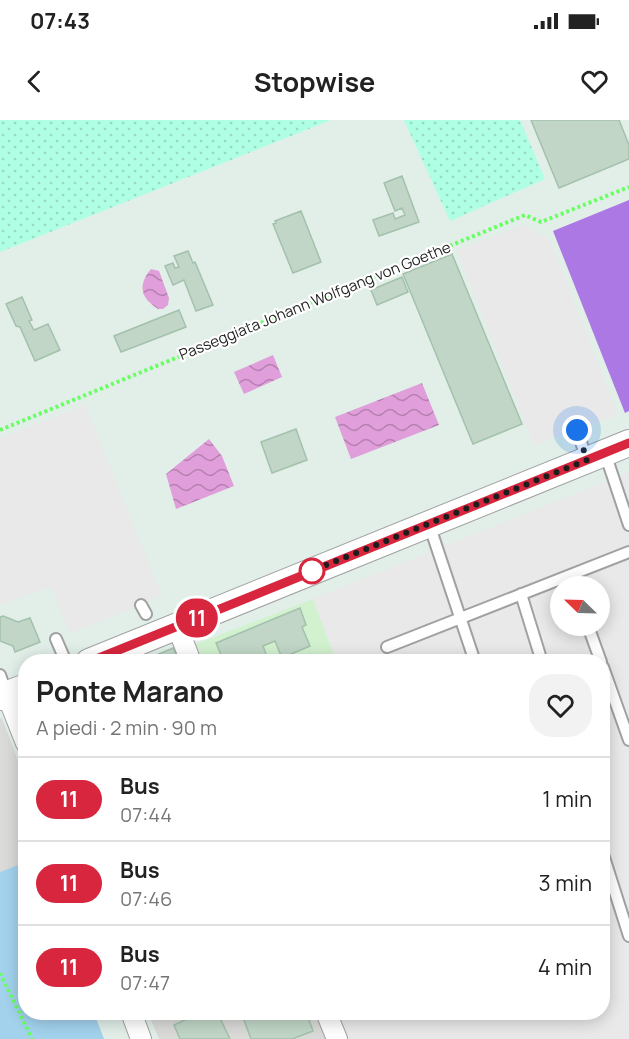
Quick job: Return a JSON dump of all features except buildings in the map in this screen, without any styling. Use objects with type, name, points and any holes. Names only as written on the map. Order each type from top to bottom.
[{"type":"street","points":[[109,654],[629,443]]},
{"type":"street","points":[[177,626],[187,654]]},
{"type":"street","points":[[8,689],[18,719]]},
{"type":"street","points":[[134,1020],[141,1039]]},
{"type":"street","points":[[329,1020],[337,1039]]},
{"type":"lane","points":[[577,430],[596,456],[629,525]]},
{"type":"lane","points":[[429,524],[473,654]]},
{"type":"lane","points":[[387,646],[629,552]]},
{"type":"lane","points":[[521,594],[540,654]]},
{"type":"lane","points":[[592,636],[598,654]]},
{"type":"lane","points":[[56,639],[63,654]]},
{"type":"lane","points":[[610,687],[629,740]]},
{"type":"lane","points":[[610,876],[629,936]]},
{"type":"path","name":"Passeggiata Johann Wolfgang von Goethe","points":[[0,430],[525,215],[541,222],[629,187]]},
{"type":"path","points":[[0,973],[18,1010]]},
{"type":"path","points":[[23,1020],[32,1039]]},
{"type":"shaded area","points":[[629,200],[629,411],[625,413],[553,231]]},
{"type":"shaded area","points":[[522,225],[550,240],[618,415],[534,445],[457,250]]},
{"type":"shaded area","points":[[85,405],[162,596],[70,634],[51,586],[0,605],[0,438]]},
{"type":"shaded area","points":[[629,472],[629,1039],[349,1039],[342,1020],[610,1020],[610,654],[334,654],[313,599]]},
{"type":"shaded area","points":[[313,599],[334,654],[200,654],[196,644]]},
{"type":"shaded area","points":[[2,718],[18,760],[18,865],[0,872],[0,719]]},
{"type":"shaded area","points":[[18,865],[18,1020],[97,1020],[104,1039],[0,1039],[0,872]]},
{"type":"shaded area","points":[[151,1020],[319,1020],[326,1039],[159,1039]]},
{"type":"sand","points":[[0,120],[331,120],[0,252]]},
{"type":"sand","points":[[404,120],[520,120],[545,179],[450,221]]},
{"type":"water","points":[[151,269],[159,271],[169,298],[168,305],[163,309],[152,305],[143,291],[144,281]]},
{"type":"water","points":[[273,355],[282,377],[244,394],[234,372]]},
{"type":"water","points":[[422,383],[439,425],[351,459],[335,417]]},
{"type":"water","points":[[209,439],[222,456],[234,486],[176,509],[166,474]]},
{"type":"bus line","name":"11","points":[[109,654],[629,443]]},
{"type":"route","points":[[312,571],[309,572],[587,460],[577,430]]}]
